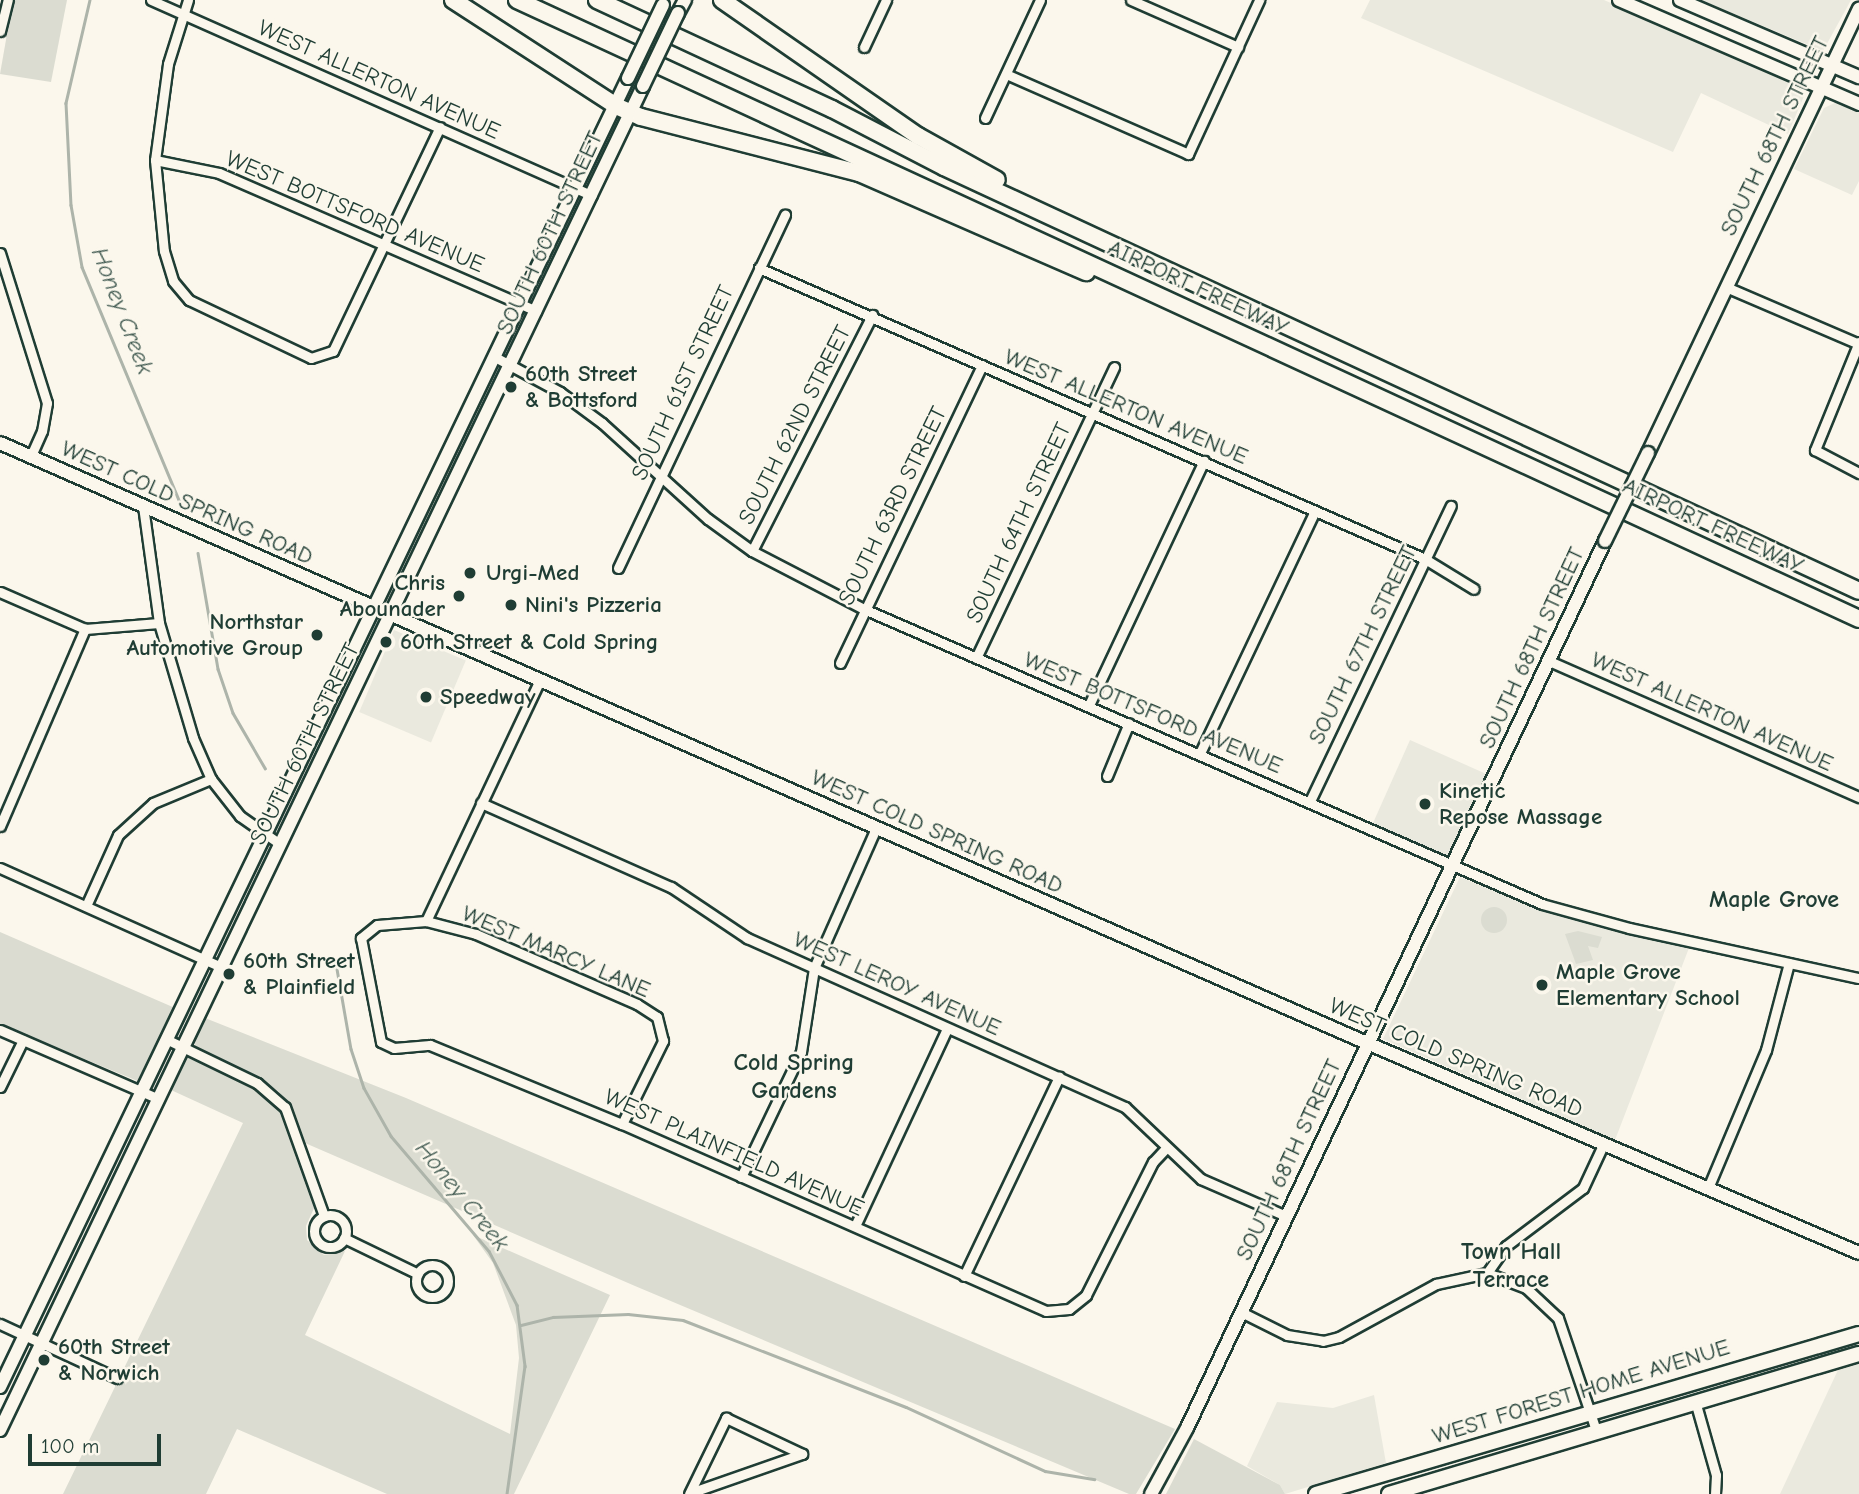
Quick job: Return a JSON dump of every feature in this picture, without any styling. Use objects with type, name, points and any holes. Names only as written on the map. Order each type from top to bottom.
[{"type":"highway","points":[[453,0],[623,109],[859,173],[1127,291],[1155,293]]},
{"type":"highway","name":"AIRPORT FREEWAY","points":[[517,0],[1859,619]]},
{"type":"highway","name":"AIRPORT FREEWAY","points":[[597,0],[1121,248],[1859,591]]},
{"type":"highway","points":[[722,0],[918,136],[971,167],[1104,230],[1121,248]]},
{"type":"main road","name":"WEST FOREST HOME AVENUE","points":[[1316,1494],[1859,1334]]},
{"type":"main road","name":"WEST FOREST HOME AVENUE","points":[[1389,1494],[1859,1354]]},
{"type":"street","points":[[0,30],[8,0]]},
{"type":"street","name":"WEST ALLERTON AVENUE","points":[[151,0],[592,195]]},
{"type":"street","points":[[188,0],[168,64],[155,160],[159,228],[180,292],[311,358],[332,351],[440,127]]},
{"type":"street","name":"SOUTH 60TH STREET","points":[[0,1387],[518,304],[576,188],[623,109],[643,86],[685,0]]},
{"type":"street","points":[[864,47],[886,0]]},
{"type":"street","points":[[985,118],[1040,0]]},
{"type":"street","points":[[1131,0],[1238,47]]},
{"type":"street","points":[[1006,74],[1188,154],[1259,0]]},
{"type":"street","points":[[1619,0],[1859,104]]},
{"type":"street","points":[[1680,0],[1859,78]]},
{"type":"street","name":"SOUTH 60TH STREET","points":[[0,1430],[592,195],[623,109],[628,78],[664,2]]},
{"type":"street","name":"SOUTH 68TH STREET","points":[[1152,1494],[1241,1312],[1859,8]]},
{"type":"street","name":"WEST BOTTSFORD AVENUE","points":[[155,160],[219,173],[536,311]]},
{"type":"street","name":"SOUTH 61ST STREET","points":[[618,568],[785,215]]},
{"type":"street","points":[[0,253],[47,403],[42,431],[31,456]]},
{"type":"street","name":"WEST ALLERTON AVENUE","points":[[759,268],[1425,559],[1474,589]]},
{"type":"street","points":[[1726,287],[1859,343],[1815,450],[1859,473]]},
{"type":"street","name":"SOUTH 62ND STREET","points":[[751,551],[872,316]]},
{"type":"street","name":"WEST BOTTSFORD AVENUE","points":[[493,356],[512,363],[602,423],[660,477],[751,551],[864,609],[1563,911],[1859,978]]},
{"type":"street","name":"SOUTH 63RD STREET","points":[[840,663],[982,365]]},
{"type":"street","name":"SOUTH 64TH STREET","points":[[976,658],[1114,367]]},
{"type":"street","name":"WEST COLD SPRING ROAD","points":[[0,443],[1367,1043],[1859,1253]]},
{"type":"street","points":[[1088,705],[1204,461]]},
{"type":"street","points":[[143,506],[159,623],[193,738],[211,779],[240,817],[280,844]]},
{"type":"street","name":"SOUTH 67TH STREET","points":[[1310,801],[1451,506]]},
{"type":"street","points":[[1200,754],[1315,511]]},
{"type":"street","points":[[0,592],[85,629],[159,623]]},
{"type":"street","points":[[0,827],[85,629]]},
{"type":"street","points":[[348,661],[343,687],[352,694]]},
{"type":"street","name":"WEST ALLERTON AVENUE","points":[[1549,661],[1859,797]]},
{"type":"street","points":[[426,921],[540,680]]},
{"type":"street","points":[[1107,776],[1129,723]]},
{"type":"street","points":[[86,906],[118,835],[153,803],[211,779]]},
{"type":"street","name":"WEST LEROY AVENUE","points":[[481,803],[671,887],[747,938],[1136,1114],[1165,1149],[1201,1179],[1286,1216]]},
{"type":"street","points":[[741,1177],[801,1052],[814,968],[876,828]]},
{"type":"street","points":[[0,868],[221,967]]},
{"type":"street","name":"WEST MARCY LANE","points":[[381,1042],[361,937],[377,925],[426,921],[476,934],[637,1004],[657,1017],[663,1041],[622,1124]]},
{"type":"street","points":[[1708,1188],[1766,1051],[1788,963]]},
{"type":"street","points":[[855,1227],[947,1029]]},
{"type":"street","points":[[0,1030],[159,1099]]},
{"type":"street","points":[[0,1087],[23,1040]]},
{"type":"street","points":[[168,1040],[257,1083],[285,1107],[324,1216]]},
{"type":"street","name":"WEST PLAINFIELD AVENUE","points":[[381,1042],[394,1048],[429,1045],[622,1124],[1046,1311],[1069,1309],[1086,1295],[1153,1162],[1165,1149]]},
{"type":"street","points":[[964,1276],[1059,1077]]},
{"type":"street","points":[[1487,1273],[1506,1246],[1583,1188],[1604,1143]]},
{"type":"street","points":[[324,1216],[314,1228],[318,1242],[332,1247],[344,1238]]},
{"type":"street","points":[[324,1216],[341,1219],[344,1238]]},
{"type":"street","points":[[344,1238],[418,1274]]},
{"type":"street","points":[[1241,1312],[1287,1335],[1324,1341],[1436,1284],[1487,1273],[1526,1288],[1558,1318],[1597,1433]]},
{"type":"street","points":[[0,1324],[117,1378]]},
{"type":"street","points":[[1695,1401],[1716,1475],[1715,1494]]},
{"type":"street","points":[[726,1418],[802,1454],[739,1478],[690,1494],[726,1418]]},
{"type":"shaded area","points":[[13,0],[67,0],[51,82],[0,74]]},
{"type":"shaded area","points":[[1370,0],[1604,0],[1799,85],[1804,96],[1788,134],[1701,93],[1673,152],[1361,18]]},
{"type":"shaded area","points":[[1701,0],[1851,0],[1823,51]]},
{"type":"shaded area","points":[[1837,102],[1859,111],[1859,181],[1852,195],[1794,169],[1824,108]]},
{"type":"shaded area","points":[[394,630],[466,660],[431,742],[359,712]]},
{"type":"shaded area","points":[[1410,740],[1487,774],[1449,858],[1373,824]]},
{"type":"shaded area","name":"Maple Grove Elementary School","points":[[1460,877],[1548,913],[1689,948],[1615,1140],[1383,1039]]},
{"type":"shaded area","points":[[1494,907],[1503,911],[1507,920],[1503,929],[1494,933],[1485,929],[1481,920],[1485,911]]},
{"type":"shaded area","points":[[1578,931],[1602,937],[1598,948],[1588,946],[1593,960],[1576,964],[1565,934]]},
{"type":"shaded area","points":[[0,932],[175,1008],[140,1082],[0,1024]]},
{"type":"shaded area","points":[[205,1018],[406,1098],[1175,1429],[1136,1494],[1129,1494],[635,1286],[305,1143],[294,1111],[278,1091],[195,1046],[196,1030]]},
{"type":"shaded area","points":[[186,1057],[248,1084],[276,1106],[291,1132],[315,1206],[306,1226],[307,1240],[324,1255],[345,1251],[305,1335],[510,1434],[519,1358],[516,1325],[493,1263],[473,1235],[610,1295],[514,1494],[387,1494],[237,1429],[206,1494],[63,1494],[243,1123],[171,1090]]},
{"type":"shaded area","points":[[1859,1364],[1859,1494],[1780,1494],[1838,1370]]},
{"type":"shaded area","points":[[1374,1395],[1386,1463],[1285,1494],[1280,1485],[1247,1466],[1277,1402],[1333,1408]]},
{"type":"shaded area","points":[[1194,1439],[1280,1485],[1285,1494],[1166,1494]]},
{"type":"waterway","name":"Honey Creek","points":[[90,0],[66,103],[71,205],[82,267],[180,503]]},
{"type":"waterway","name":"Honey Creek","points":[[198,553],[218,669],[233,713],[265,768]]},
{"type":"waterway","name":"Honey Creek","points":[[337,969],[351,1049],[364,1088],[391,1136],[489,1251],[517,1305],[525,1366],[507,1494]]},
{"type":"waterway","points":[[521,1325],[553,1317],[628,1314],[683,1320],[906,1407],[1045,1471],[1094,1479]]},
{"type":"place","name":"60th Street & Bottsford","points":[[511,387]]},
{"type":"place","name":"Urgi-Med","points":[[470,573]]},
{"type":"place","name":"Chris Abounader","points":[[459,596]]},
{"type":"place","name":"Nini's Pizzeria","points":[[511,605]]},
{"type":"place","name":"Northstar Automotive Group","points":[[317,635]]},
{"type":"place","name":"60th Street & Cold Spring","points":[[386,642]]},
{"type":"place","name":"Speedway","points":[[426,697]]},
{"type":"place","name":"Kinetic Repose Massage","points":[[1425,804]]},
{"type":"place","name":"60th Street & Plainfield","points":[[229,974]]},
{"type":"place","name":"Maple Grove Elementary School","points":[[1542,985]]},
{"type":"place","name":"60th Street & Norwich","points":[[44,1360]]},
{"type":"district","name":"Maple Grove","points":[[1774,900]]},
{"type":"district","name":"Cold Spring Gardens","points":[[794,1077]]},
{"type":"district","name":"Town Hall Terrace","points":[[1511,1266]]}]
